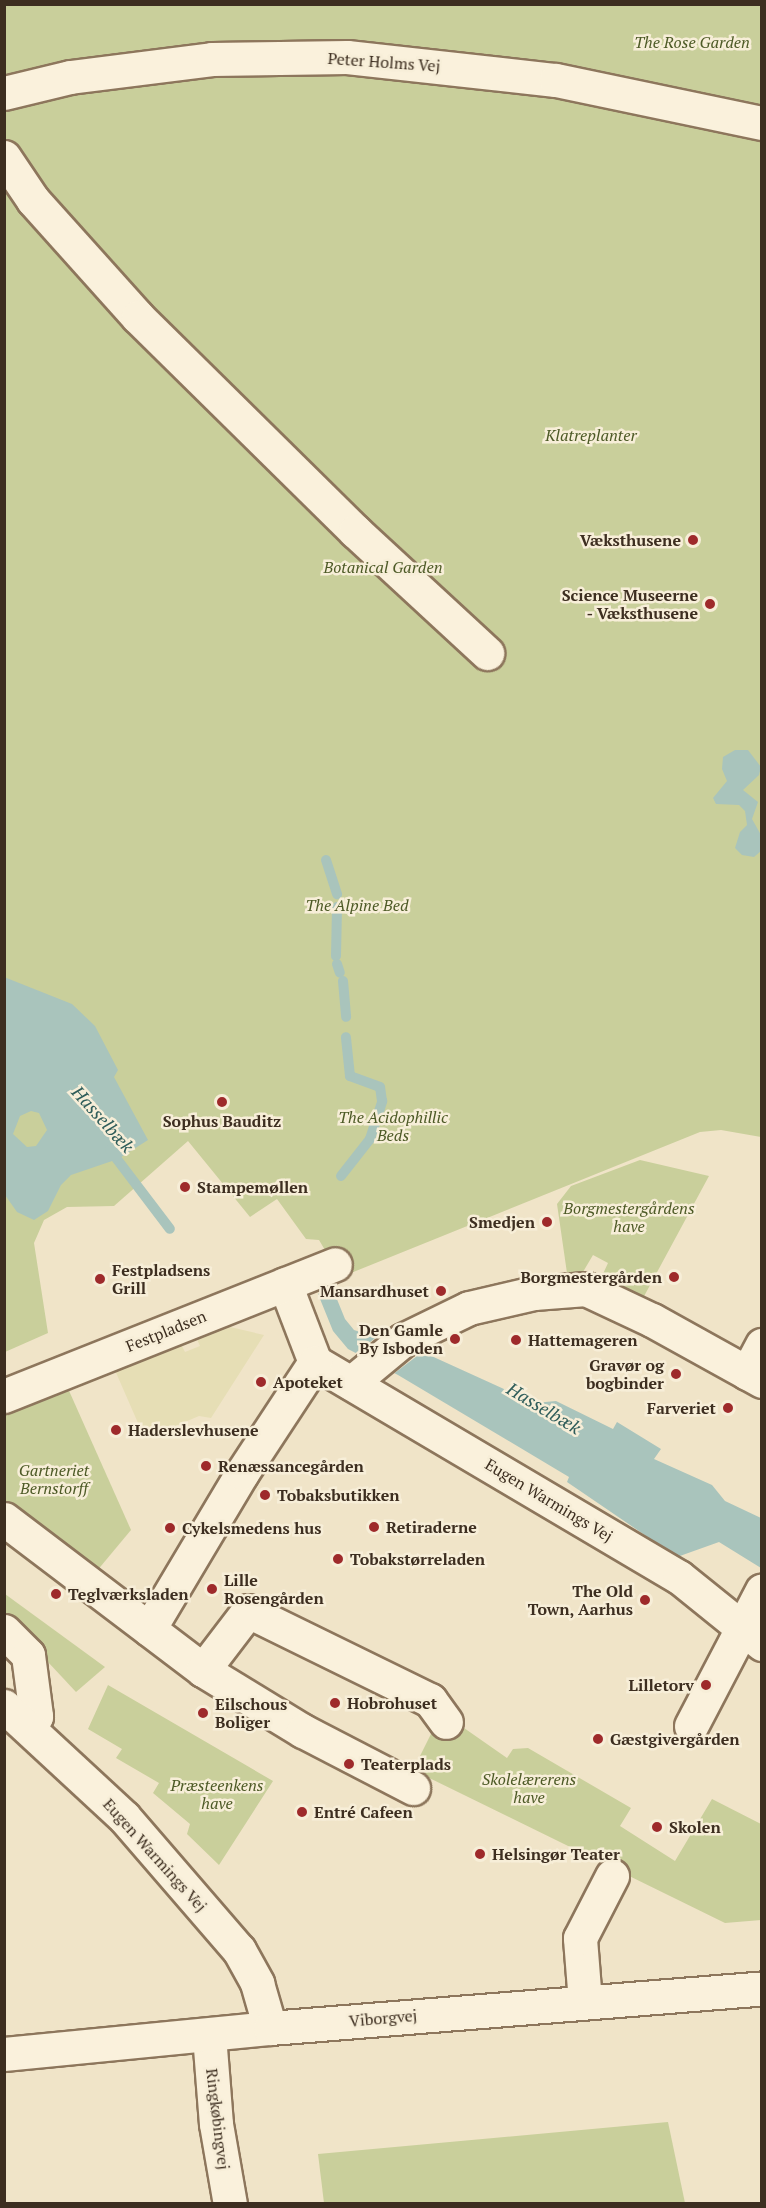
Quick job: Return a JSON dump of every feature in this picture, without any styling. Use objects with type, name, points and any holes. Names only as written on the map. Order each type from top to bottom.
[{"type":"street","name":"Peter Holms Vej","points":[[4,93],[70,76],[212,60],[347,57],[556,80],[762,123]]},
{"type":"street","points":[[4,157],[33,200],[96,272],[355,531],[487,653]]},
{"type":"street","name":"Festpladsen","points":[[4,1396],[334,1264]]},
{"type":"street","points":[[149,1629],[242,1473],[315,1362],[285,1284]]},
{"type":"street","points":[[362,1374],[404,1340],[469,1308],[534,1293],[586,1289],[757,1367]]},
{"type":"street","name":"Eugen Warmings Vej","points":[[315,1362],[362,1374],[679,1577],[750,1636]]},
{"type":"street","points":[[4,1520],[203,1670],[303,1731],[413,1788]]},
{"type":"street","points":[[691,1726],[750,1636],[762,1590]]},
{"type":"street","points":[[203,1670],[248,1611],[430,1700],[446,1722]]},
{"type":"street","points":[[4,1631],[28,1655],[36,1716],[16,1716]]},
{"type":"street","name":"Eugen Warmings Vej","points":[[16,1716],[124,1817],[239,1950],[257,1983],[270,2028]]},
{"type":"street","points":[[585,2002],[580,1938],[612,1876]]},
{"type":"street","name":"Viborgvej","points":[[4,2054],[270,2028],[585,2002],[761,1998]]},
{"type":"street","name":"Ringkøbingvej","points":[[208,2035],[216,2124],[230,2204]]},
{"type":"shaded area","points":[[230,1327],[264,1335],[211,1418],[199,1416],[145,1439],[114,1368],[180,1342],[185,1352],[200,1346],[195,1335]]},
{"type":"green space","name":"Botanical Garden","points":[[5,5],[761,5],[761,1137],[721,1130],[700,1132],[341,1277],[319,1240],[306,1239],[277,1199],[250,1217],[188,1141],[114,1206],[67,1207],[44,1220],[34,1243],[48,1333],[5,1352]]},
{"type":"green space","name":"Borgmestergårdens have","points":[[640,1160],[709,1176],[642,1300],[602,1276],[608,1263],[593,1255],[580,1277],[567,1273],[557,1204],[571,1186]]},
{"type":"green space","name":"Gartneriet Bernstorff","points":[[66,1384],[131,1530],[96,1572],[5,1505],[5,1410]]},
{"type":"green space","points":[[5,1594],[105,1667],[76,1692],[5,1616]]},
{"type":"green space","name":"Præsteenkens have","points":[[108,1685],[273,1781],[219,1865],[187,1834],[190,1824],[153,1793],[159,1783],[116,1758],[122,1749],[88,1729]]},
{"type":"green space","name":"Skolelærerens have","points":[[454,1721],[507,1758],[513,1749],[528,1748],[631,1808],[620,1826],[675,1861],[712,1799],[761,1824],[761,1920],[725,1923],[413,1770],[432,1732]]},
{"type":"green space","points":[[668,2122],[685,2203],[324,2203],[318,2154]]},
{"type":"water","points":[[735,750],[748,750],[761,767],[759,775],[743,790],[758,802],[752,819],[761,835],[761,851],[754,857],[742,855],[735,848],[740,832],[747,825],[745,811],[739,805],[716,804],[713,798],[727,781],[722,769],[723,757]]},
{"type":"water","points":[[4,977],[72,1004],[95,1026],[118,1070],[114,1077],[148,1140],[118,1159],[71,1175],[61,1185],[48,1211],[34,1220],[17,1212],[5,1195]],"holes":[[[31,1111],[39,1113],[47,1130],[36,1146],[27,1147],[13,1134],[20,1116]]]},
{"type":"water","points":[[332,1287],[345,1319],[354,1330],[427,1354],[535,1403],[556,1401],[613,1429],[617,1422],[661,1449],[654,1459],[712,1485],[725,1501],[761,1518],[761,1568],[719,1542],[677,1557],[567,1482],[569,1477],[398,1375],[348,1349],[333,1331],[318,1294]]},
{"type":"pier","points":[[382,1333],[425,1350],[392,1375],[353,1355]]},
{"type":"waterway","points":[[326,860],[337,894]]},
{"type":"waterway","points":[[336,956],[337,907]]},
{"type":"waterway","points":[[337,964],[340,973]]},
{"type":"waterway","points":[[343,981],[346,1017]]},
{"type":"waterway","points":[[341,1176],[370,1139],[382,1101],[380,1087],[350,1076],[346,1037]]},
{"type":"waterway","name":"Hasselbæk","points":[[110,1150],[170,1229]]},
{"type":"place","name":"Væksthusene","points":[[693,540]]},
{"type":"place","name":"Science Museerne - Væksthusene","points":[[710,604]]},
{"type":"place","name":"Sophus Bauditz","points":[[222,1102]]},
{"type":"place","name":"Stampemøllen","points":[[185,1187]]},
{"type":"place","name":"Smedjen","points":[[547,1222]]},
{"type":"place","name":"Borgmestergården","points":[[674,1277]]},
{"type":"place","name":"Festpladsens Grill","points":[[100,1279]]},
{"type":"place","name":"Mansardhuset","points":[[441,1291]]},
{"type":"place","name":"Den Gamle By Isboden","points":[[455,1339]]},
{"type":"place","name":"Hattemageren","points":[[516,1340]]},
{"type":"place","name":"Gravør og bogbinder","points":[[676,1374]]},
{"type":"place","name":"Apoteket","points":[[261,1382]]},
{"type":"place","name":"Farveriet","points":[[728,1408]]},
{"type":"place","name":"Haderslevhusene","points":[[116,1430]]},
{"type":"place","name":"Renæssancegården","points":[[206,1466]]},
{"type":"place","name":"Tobaksbutikken","points":[[265,1495]]},
{"type":"place","name":"Retiraderne","points":[[374,1527]]},
{"type":"place","name":"Cykelsmedens hus","points":[[170,1528]]},
{"type":"place","name":"Tobakstørreladen","points":[[338,1559]]},
{"type":"place","name":"Lille Rosengården","points":[[212,1589]]},
{"type":"place","name":"Teglværksladen","points":[[56,1594]]},
{"type":"place","name":"The Old Town, Aarhus","points":[[645,1600]]},
{"type":"place","name":"Lilletorv","points":[[706,1685]]},
{"type":"place","name":"Hobrohuset","points":[[335,1703]]},
{"type":"place","name":"Eilschous Boliger","points":[[203,1713]]},
{"type":"place","name":"Gæstgivergården","points":[[598,1739]]},
{"type":"place","name":"Teaterplads","points":[[349,1764]]},
{"type":"place","name":"Entré Cafeen","points":[[302,1812]]},
{"type":"place","name":"Skolen","points":[[657,1827]]},
{"type":"place","name":"Helsingør Teater","points":[[480,1854]]},
{"type":"park label","name":"The Rose Garden","points":[[692,42]]},
{"type":"park label","name":"Klatreplanter","points":[[591,435]]},
{"type":"park label","name":"The Alpine Bed","points":[[357,905]]},
{"type":"park label","name":"The Acidophillic Beds","points":[[393,1126]]}]
